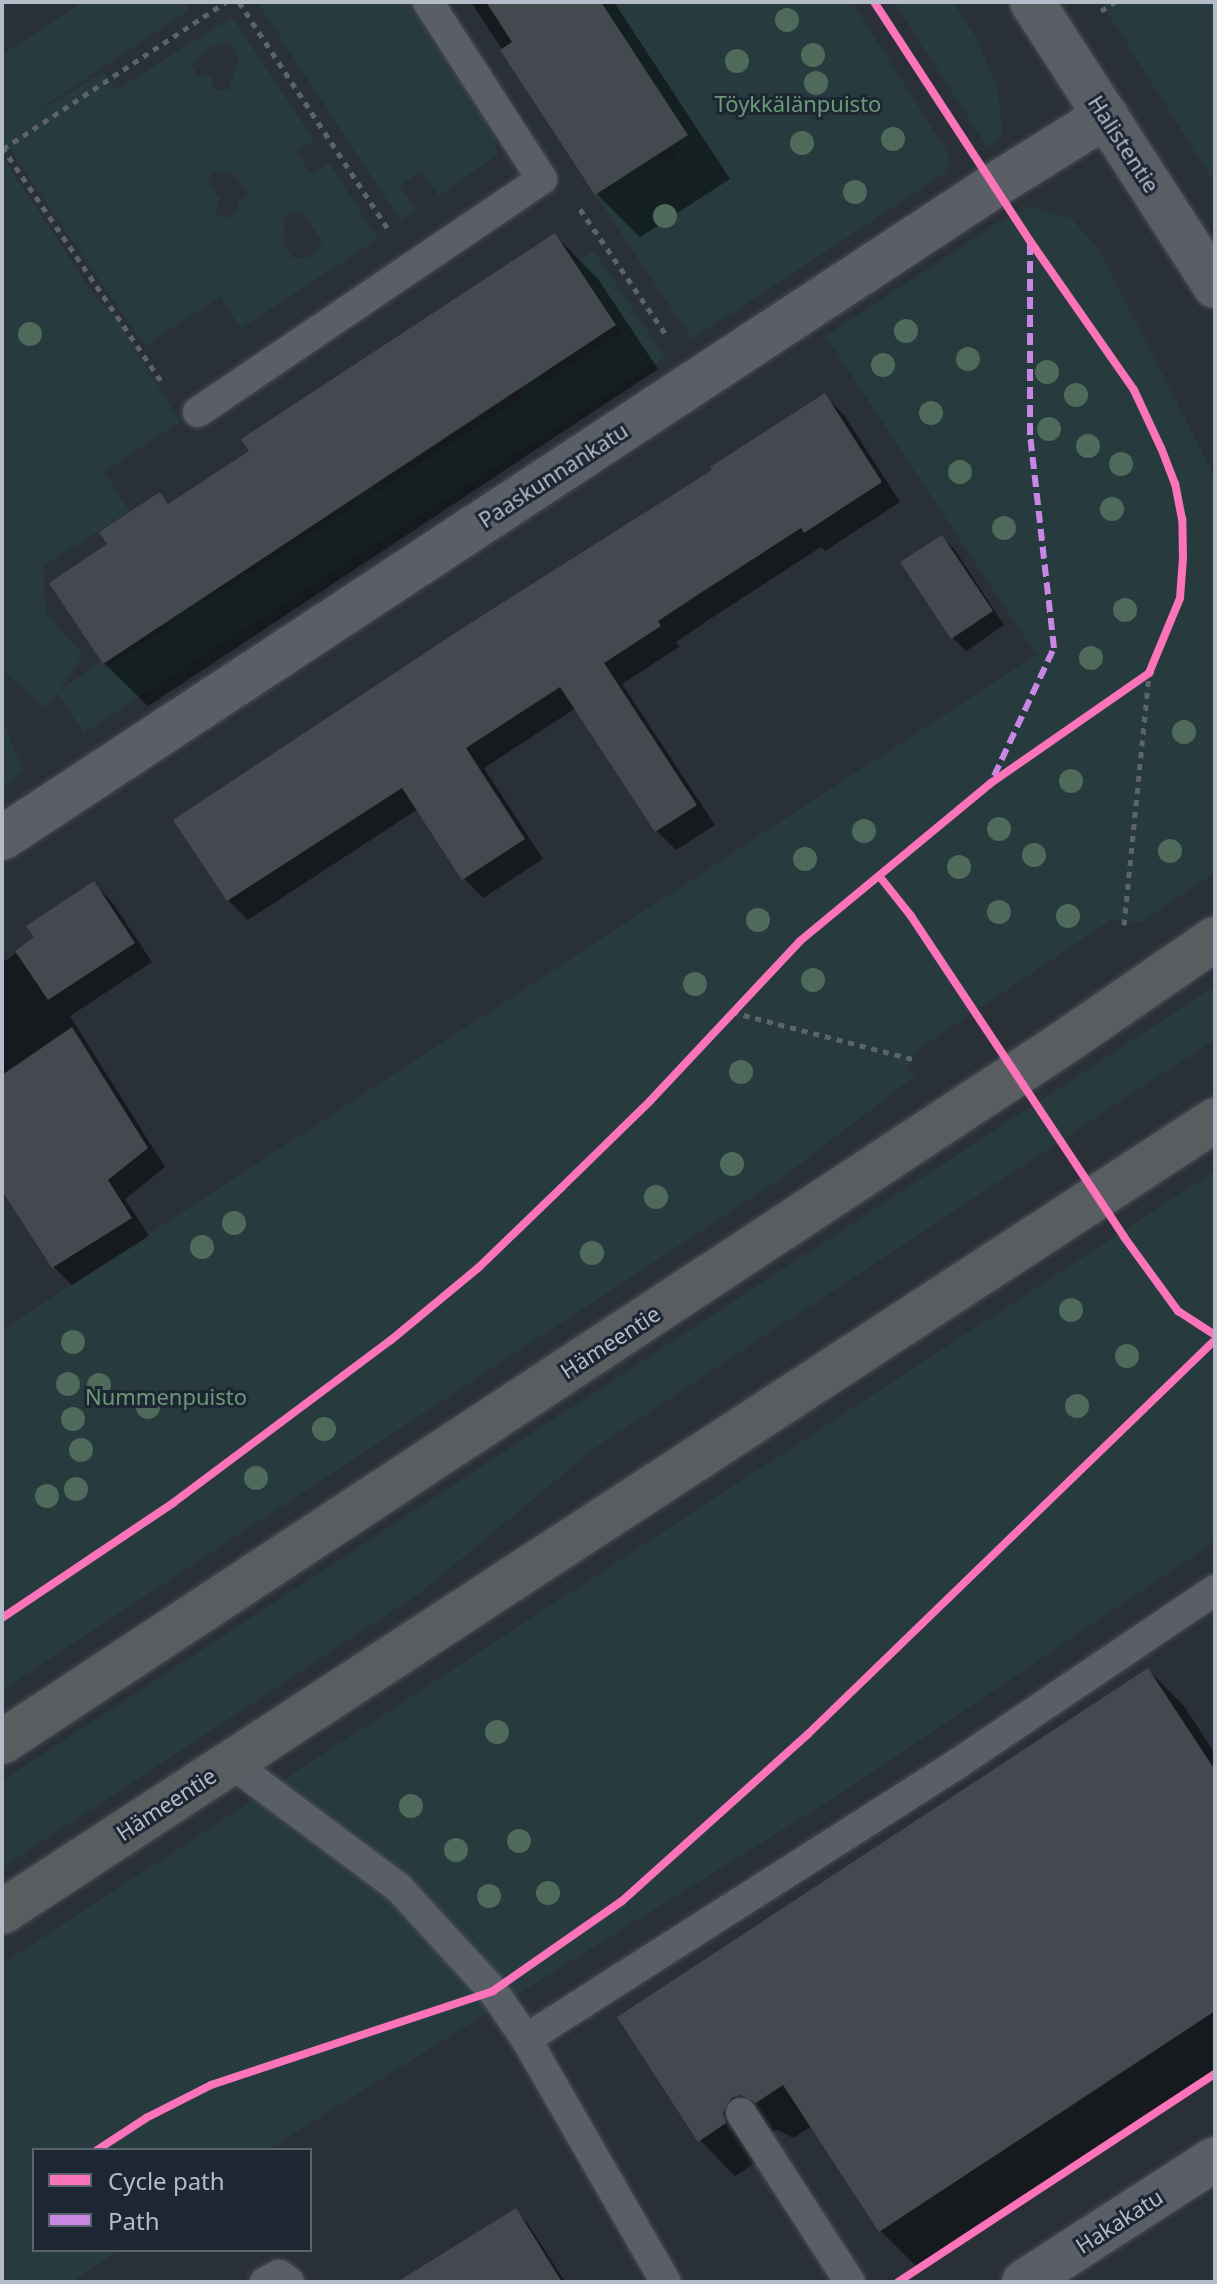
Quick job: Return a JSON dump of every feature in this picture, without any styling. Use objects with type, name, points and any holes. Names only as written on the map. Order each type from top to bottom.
[{"type":"highway","name":"Hämeentie","points":[[2,1742],[1052,1051],[1215,939]]},
{"type":"highway","name":"Hämeentie","points":[[2,1912],[1215,1120]]},
{"type":"street","name":"Halistentie","points":[[1032,2],[1215,286]]},
{"type":"street","name":"Paaskunnankatu","points":[[2,838],[962,206],[1106,116]]},
{"type":"street","name":"Hakakatu","points":[[1024,2282],[1215,2159]]},
{"type":"lane","points":[[198,412],[542,179],[428,2]]},
{"type":"lane","points":[[526,2039],[957,1764],[1215,1590]]},
{"type":"lane","points":[[230,1762],[399,1888],[493,1991],[526,2039],[666,2282]]},
{"type":"lane","points":[[741,2113],[850,2282]]},
{"type":"lane","points":[[265,2282],[279,2275],[289,2282]]},
{"type":"path","points":[[162,382],[3,148],[226,2]]},
{"type":"path","points":[[239,2],[413,267]]},
{"type":"path","points":[[542,179],[578,205],[673,344]]},
{"type":"path","points":[[1124,925],[1149,673],[1156,660]]},
{"type":"path","points":[[1137,682],[1149,673]]},
{"type":"path","points":[[722,1023],[742,1002]]},
{"type":"path","points":[[732,1012],[916,1060]]},
{"type":"green space","points":[[83,2],[184,2],[189,10],[24,120],[104,72],[116,90],[232,17],[314,140],[297,152],[311,174],[329,163],[378,239],[241,328],[220,297],[145,346],[2,138],[2,55]],"holes":[[[223,43],[231,44],[239,59],[228,90],[215,90],[211,85],[214,76],[198,76],[191,65],[210,48]],[[218,171],[233,174],[248,194],[237,202],[238,211],[227,218],[218,216],[215,210],[220,198],[208,183],[211,175]],[[293,210],[304,213],[322,242],[317,253],[306,258],[293,258],[283,243],[285,217]]]},
{"type":"green space","points":[[257,2],[408,2],[493,133],[498,154],[439,196],[422,171],[400,185],[416,211],[401,221]]},
{"type":"green space","name":"Töykkälänpuisto","points":[[601,2],[852,2],[948,153],[945,173],[692,339],[595,194],[659,153],[666,163],[676,157],[670,147],[688,134]]},
{"type":"green space","points":[[894,2],[953,2],[977,39],[998,88],[1002,132],[994,146],[986,145]]},
{"type":"green space","points":[[1101,2],[1215,2],[1215,184]]},
{"type":"green space","points":[[2,156],[98,301],[115,316],[180,422],[104,472],[130,512],[43,565],[46,613],[83,655],[59,691],[101,662],[106,668],[181,618],[174,606],[197,592],[205,603],[353,506],[346,495],[368,480],[377,492],[525,394],[519,384],[536,373],[543,383],[621,332],[575,263],[594,250],[665,357],[84,733],[57,693],[46,708],[2,670]]},
{"type":"green space","name":"Nummenpuisto","points":[[1031,207],[1071,218],[1098,248],[1215,477],[1215,873],[1142,922],[1111,920],[920,1048],[906,1069],[916,1075],[782,1178],[2,1690],[2,1330],[1036,655],[826,336],[996,224]]},
{"type":"green space","points":[[2,719],[24,772],[2,786]]},
{"type":"green space","points":[[1215,986],[1215,1039],[595,1448],[420,1593],[2,1868],[2,1781]]},
{"type":"green space","points":[[1215,1171],[1215,1542],[829,1801],[270,2148],[32,2148],[32,2252],[116,2252],[72,2282],[2,2282],[2,1964]]},
{"type":"building","points":[[486,2],[601,2],[688,135],[595,195],[500,50],[512,42]]},
{"type":"building","points":[[555,233],[616,325],[103,664],[49,583],[107,544],[99,532],[160,492],[168,504],[249,451],[241,439]]},
{"type":"building","points":[[825,393],[882,482],[804,533],[801,528],[699,594],[658,621],[661,626],[604,663],[697,805],[655,832],[560,687],[466,748],[525,839],[462,880],[402,788],[227,901],[173,820],[458,631],[712,470],[710,467]]},
{"type":"building","points":[[942,535],[993,611],[951,639],[900,562]]},
{"type":"building","points":[[94,881],[135,943],[48,1000],[15,951],[34,937],[26,926]]},
{"type":"building","points":[[72,1027],[148,1148],[108,1180],[132,1218],[52,1268],[2,1191],[2,1075]]},
{"type":"building","points":[[1148,1668],[1215,1770],[1215,2011],[879,2232],[783,2085],[756,2103],[741,2095],[731,2098],[723,2113],[726,2123],[698,2142],[617,2017]]},
{"type":"building","points":[[516,2208],[562,2282],[397,2282]]},
{"type":"marked path","points":[[994,776],[1054,648],[1030,435],[1030,243]]},
{"type":"cycle path","points":[[2,1618],[173,1503],[391,1340],[478,1268],[561,1188],[650,1101],[800,941],[991,783],[1149,673],[1180,598],[1183,558],[1182,519],[1175,484],[1161,448],[1134,390],[1030,241],[874,2]]},
{"type":"cycle path","points":[[880,877],[911,916],[1124,1237],[1178,1311],[1215,1335]]},
{"type":"cycle path","points":[[100,2148],[146,2118],[211,2085],[493,1991],[622,1901],[807,1735],[1215,1340]]},
{"type":"cycle path","points":[[898,2282],[1215,2074]]}]
